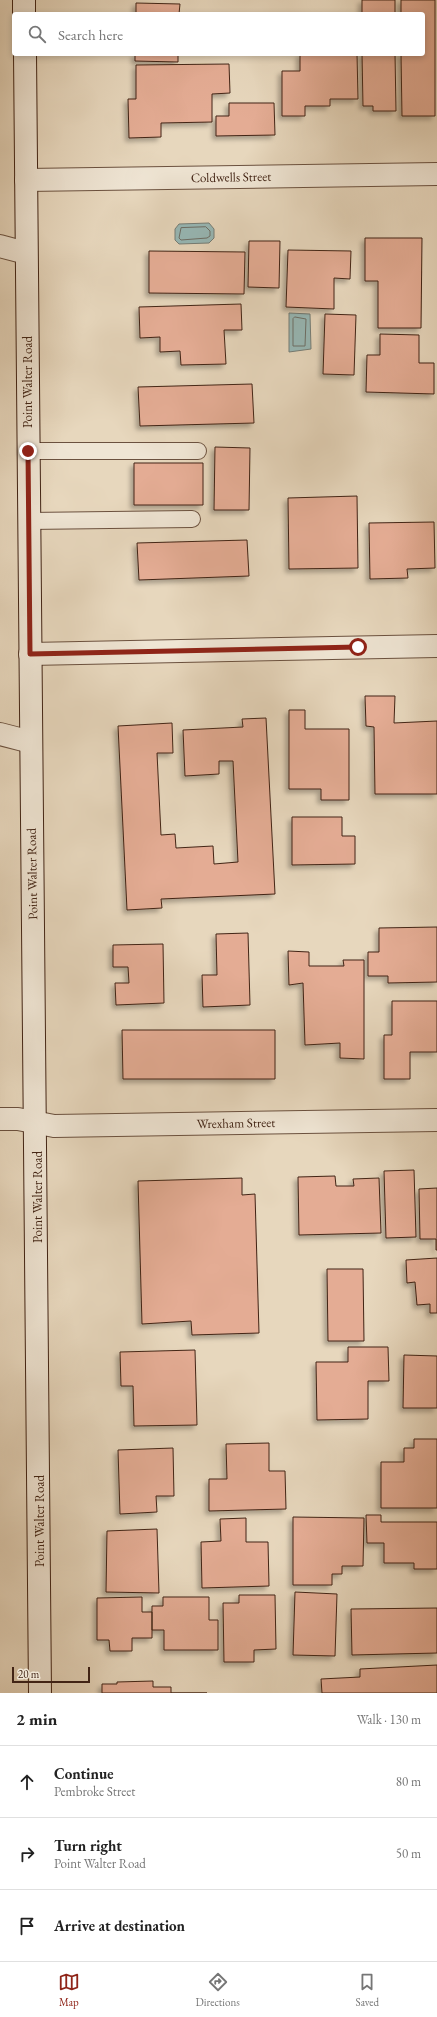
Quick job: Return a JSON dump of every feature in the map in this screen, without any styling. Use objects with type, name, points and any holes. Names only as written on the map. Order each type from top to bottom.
[{"type":"street","points":[[24,0],[24,12]]},
{"type":"street","name":"Point Walter Road","points":[[25,56],[28,521],[36,1122],[40,1693]]},
{"type":"street","name":"Coldwells Street","points":[[26,180],[437,174]]},
{"type":"street","points":[[0,246],[26,253]]},
{"type":"street","points":[[30,654],[437,646]]},
{"type":"street","points":[[0,734],[31,742]]},
{"type":"street","name":"Wrexham Street","points":[[0,1119],[18,1119],[54,1126],[437,1120]]},
{"type":"lane","points":[[28,451],[198,451]]},
{"type":"lane","points":[[28,521],[192,519]]},
{"type":"water","points":[[209,223],[214,229],[214,238],[209,243],[179,244],[175,240],[175,229],[179,224]]},
{"type":"water","points":[[289,313],[310,314],[311,349],[289,352]]},
{"type":"building","points":[[362,0],[395,0],[395,12],[362,12]]},
{"type":"building","points":[[401,0],[435,0],[435,116],[402,116],[401,56],[425,56],[425,12],[401,12]]},
{"type":"building","points":[[136,3],[180,4],[179,12],[136,12]]},
{"type":"building","points":[[135,56],[178,56],[178,62],[135,61]]},
{"type":"building","points":[[300,56],[357,56],[358,99],[330,99],[330,106],[305,106],[305,116],[282,116],[282,71],[300,71]]},
{"type":"building","points":[[362,56],[395,56],[396,111],[373,111],[373,106],[363,106]]},
{"type":"building","points":[[229,64],[230,93],[212,94],[212,122],[161,123],[161,137],[129,138],[128,99],[136,99],[136,65]]},
{"type":"building","points":[[229,103],[274,103],[275,135],[216,136],[216,116],[229,116]]},
{"type":"building","points":[[365,238],[422,238],[421,328],[378,328],[378,281],[365,281]]},
{"type":"building","points":[[249,241],[280,241],[279,288],[248,287]]},
{"type":"building","points":[[288,250],[351,251],[350,279],[334,278],[334,309],[286,307]]},
{"type":"building","points":[[149,251],[245,252],[244,294],[149,293]]},
{"type":"building","points":[[241,304],[242,330],[224,330],[226,364],[181,365],[180,351],[160,352],[160,337],[140,338],[139,307]]},
{"type":"building","points":[[325,314],[356,315],[354,375],[323,374]]},
{"type":"building","points":[[380,334],[419,335],[419,363],[434,363],[434,394],[366,392],[367,355],[380,355]]},
{"type":"building","points":[[252,384],[254,423],[140,426],[138,387]]},
{"type":"building","points":[[215,447],[250,448],[249,510],[214,510]]},
{"type":"building","points":[[134,463],[203,463],[203,505],[134,505]]},
{"type":"building","points":[[357,496],[358,568],[289,569],[288,498]]},
{"type":"building","points":[[434,522],[435,568],[407,569],[408,578],[370,579],[369,523]]},
{"type":"building","points":[[247,540],[249,576],[139,580],[137,543]]},
{"type":"building","points":[[365,696],[395,696],[394,723],[437,721],[437,794],[375,794],[374,727],[366,726]]},
{"type":"building","points":[[289,710],[305,710],[305,729],[349,729],[349,800],[321,800],[321,789],[289,789]]},
{"type":"building","points":[[266,718],[275,894],[161,899],[162,908],[127,910],[118,726],[172,723],[173,753],[157,753],[161,835],[175,834],[176,848],[213,846],[214,864],[238,862],[233,761],[219,761],[219,774],[185,776],[183,730],[243,727],[242,719]]},
{"type":"building","points":[[292,817],[342,817],[342,836],[355,836],[355,864],[292,865]]},
{"type":"building","points":[[437,927],[437,982],[388,983],[388,976],[368,976],[368,952],[379,952],[379,928]]},
{"type":"building","points":[[248,933],[250,1005],[203,1007],[202,975],[217,975],[216,934]]},
{"type":"building","points":[[163,944],[164,1003],[116,1005],[115,983],[129,983],[128,967],[113,967],[113,945]]},
{"type":"building","points":[[288,951],[309,952],[309,966],[344,966],[343,960],[364,960],[364,1059],[340,1058],[340,1043],[305,1045],[303,983],[289,985]]},
{"type":"building","points":[[392,1001],[437,1001],[437,1052],[410,1052],[410,1079],[384,1079],[384,1035],[392,1035]]},
{"type":"building","points":[[122,1030],[275,1030],[275,1079],[123,1079]]},
{"type":"building","points":[[414,1170],[416,1237],[386,1238],[384,1171]]},
{"type":"building","points":[[335,1176],[336,1186],[354,1186],[353,1179],[379,1178],[381,1233],[299,1235],[298,1177]]},
{"type":"building","points":[[242,1178],[242,1195],[255,1194],[259,1333],[192,1335],[191,1321],[142,1324],[138,1181]]},
{"type":"building","points":[[437,1188],[436,1250],[436,1239],[420,1239],[419,1189]]},
{"type":"building","points":[[437,1258],[437,1313],[430,1313],[430,1304],[417,1305],[415,1282],[407,1283],[406,1260]]},
{"type":"building","points":[[327,1269],[363,1269],[364,1341],[328,1341]]},
{"type":"building","points":[[348,1347],[388,1347],[389,1381],[368,1381],[368,1419],[317,1420],[316,1362],[348,1362]]},
{"type":"building","points":[[195,1350],[197,1425],[134,1426],[133,1386],[121,1386],[120,1352]]},
{"type":"building","points":[[404,1355],[437,1356],[437,1408],[403,1408]]},
{"type":"building","points":[[414,1439],[437,1439],[437,1508],[381,1508],[381,1462],[404,1462],[404,1448],[414,1448]]},
{"type":"building","points":[[269,1443],[269,1471],[285,1471],[286,1509],[209,1511],[209,1479],[227,1479],[226,1444]]},
{"type":"building","points":[[173,1448],[174,1496],[156,1496],[157,1512],[120,1514],[118,1450]]},
{"type":"building","points":[[366,1515],[381,1515],[381,1522],[437,1522],[437,1569],[414,1569],[414,1563],[384,1563],[384,1543],[367,1543]]},
{"type":"building","points":[[293,1517],[364,1518],[363,1566],[342,1566],[342,1574],[332,1574],[332,1585],[293,1585]]},
{"type":"building","points":[[246,1518],[246,1542],[268,1542],[269,1586],[202,1588],[201,1542],[221,1541],[220,1519]]},
{"type":"building","points":[[157,1529],[159,1593],[106,1592],[107,1531]]},
{"type":"building","points":[[295,1592],[337,1594],[335,1656],[293,1655]]},
{"type":"building","points":[[239,1595],[275,1595],[276,1649],[254,1650],[254,1662],[224,1662],[223,1603],[239,1603]]},
{"type":"building","points":[[142,1597],[142,1612],[152,1612],[152,1638],[132,1638],[132,1651],[110,1651],[109,1640],[97,1640],[97,1598]]},
{"type":"building","points":[[163,1597],[209,1597],[209,1620],[218,1620],[218,1650],[164,1650],[164,1630],[152,1630],[152,1606],[163,1606]]},
{"type":"building","points":[[437,1608],[437,1653],[352,1655],[351,1609]]},
{"type":"building","points":[[437,1665],[437,1693],[322,1693],[321,1679],[360,1677],[360,1669]]},
{"type":"building","points":[[153,1681],[153,1687],[171,1687],[171,1693],[102,1693],[102,1684]]},
{"type":"route","points":[[28,451],[30,654],[358,647]]}]
